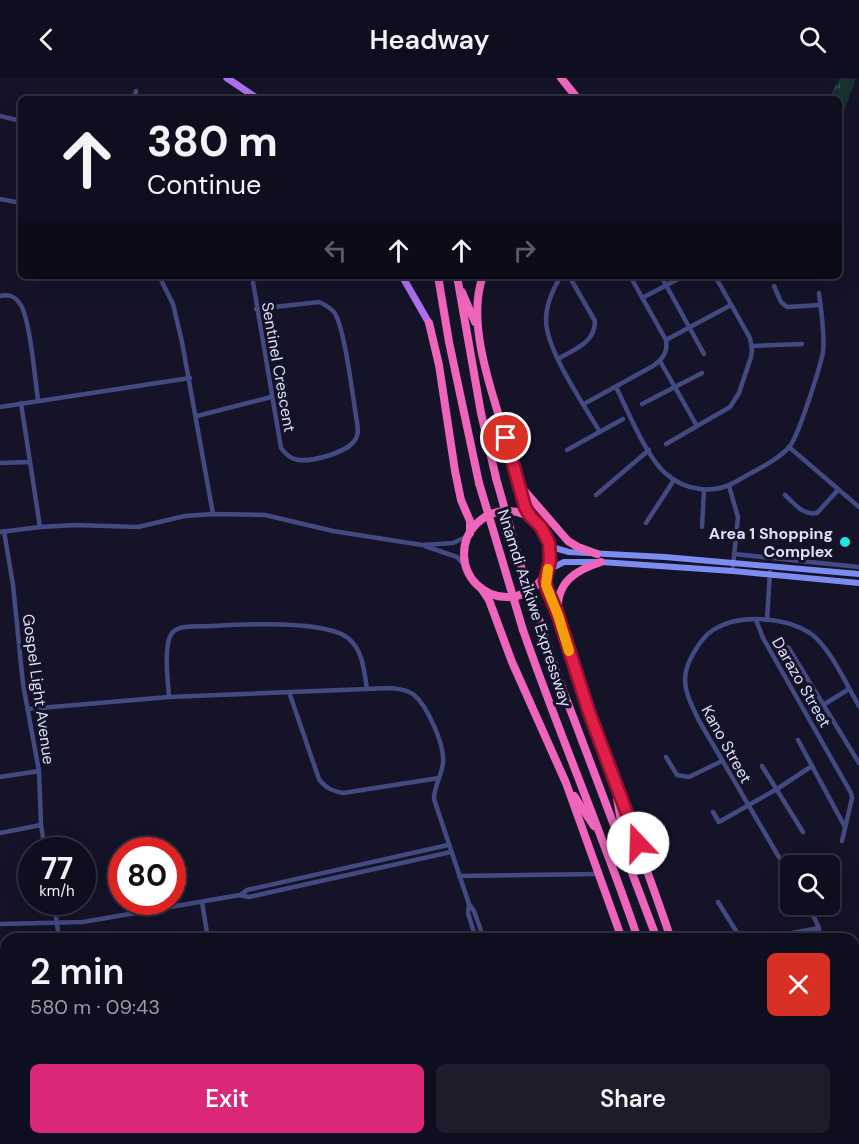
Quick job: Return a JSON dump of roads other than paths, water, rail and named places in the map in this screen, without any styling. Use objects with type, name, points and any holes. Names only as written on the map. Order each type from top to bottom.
[{"type":"highway","points":[[561,78],[576,96]]},
{"type":"highway","name":"Nnamdi Azikiwe Expressway","points":[[438,279],[478,483],[544,690],[604,841],[636,933]]},
{"type":"highway","name":"Nnamdi Azikiwe Expressway","points":[[457,279],[480,413],[524,577],[558,677],[655,933]]},
{"type":"highway","points":[[458,279],[479,335]]},
{"type":"highway","points":[[479,335],[477,292],[482,279]]},
{"type":"highway","points":[[429,323],[439,365],[455,471],[470,521],[465,546],[466,568],[472,579],[490,594],[512,597],[532,590],[541,582],[550,561],[549,543],[541,527],[535,521],[518,513],[499,512],[482,520],[469,535]]},
{"type":"highway","name":"Nnamdi Azikiwe Expressway","points":[[479,335],[492,394],[525,507],[535,521]]},
{"type":"highway","points":[[517,479],[568,541],[599,558]]},
{"type":"highway","points":[[558,615],[560,593],[569,578],[599,558]]},
{"type":"highway","name":"Nnamdi Azikiwe Expressway","points":[[547,571],[546,585],[669,933]]},
{"type":"highway","name":"Nnamdi Azikiwe Expressway","points":[[481,588],[489,600],[512,662],[566,783],[620,933]]},
{"type":"highway","points":[[613,778],[627,857]]},
{"type":"highway","points":[[566,783],[604,841]]},
{"type":"main road","points":[[227,78],[254,96]]},
{"type":"main road","points":[[404,279],[429,323]]},
{"type":"main road","points":[[549,543],[564,551],[599,558],[859,583]]},
{"type":"main road","points":[[547,571],[564,562],[599,558],[734,562],[859,574]]},
{"type":"street","points":[[135,96],[136,91]]},
{"type":"street","points":[[0,116],[18,119]]},
{"type":"street","points":[[0,199],[18,202]]},
{"type":"street","points":[[160,279],[173,304],[189,378],[213,513]]},
{"type":"street","name":"Sentinel Crescent","points":[[252,279],[256,309],[280,444],[291,458],[308,460],[341,451],[356,440],[358,432],[341,332],[334,313],[319,302],[256,309]]},
{"type":"street","points":[[560,279],[549,300],[546,320],[549,339],[600,432]]},
{"type":"street","points":[[558,358],[588,342],[595,328],[595,321],[571,279]]},
{"type":"street","points":[[584,404],[660,361],[667,347],[666,340],[632,279]]},
{"type":"street","points":[[664,279],[704,354]]},
{"type":"street","points":[[642,298],[678,279]]},
{"type":"street","points":[[666,444],[721,413],[736,400],[751,357],[750,338],[717,279]]},
{"type":"street","points":[[774,286],[787,307],[820,305]]},
{"type":"street","points":[[616,387],[649,450],[660,467],[674,480],[694,489],[704,490],[729,486],[789,447],[798,429],[822,355],[823,333],[819,293]]},
{"type":"street","points":[[0,296],[8,295],[15,298],[25,314],[38,400]]},
{"type":"street","points":[[666,340],[730,305]]},
{"type":"street","points":[[752,346],[802,344]]},
{"type":"street","points":[[660,361],[697,426]]},
{"type":"street","points":[[642,404],[702,373]]},
{"type":"street","points":[[0,407],[189,378]]},
{"type":"street","points":[[196,416],[272,397]]},
{"type":"street","points":[[21,403],[40,527]]},
{"type":"street","points":[[567,450],[623,419]]},
{"type":"street","points":[[789,447],[859,507]]},
{"type":"street","points":[[596,495],[649,450]]},
{"type":"street","points":[[0,464],[30,462]]},
{"type":"street","points":[[646,523],[674,480]]},
{"type":"street","points":[[729,486],[738,517],[733,571]]},
{"type":"street","points":[[702,527],[704,490]]},
{"type":"street","points":[[785,495],[805,513],[813,514],[817,513],[838,490]]},
{"type":"street","points":[[2,532],[75,525],[138,527],[185,516],[213,513],[265,515],[333,531],[422,545],[457,557],[466,568]]},
{"type":"street","name":"Gospel Light Avenue","points":[[2,532],[13,585],[23,684],[39,771],[43,837]]},
{"type":"street","points":[[422,545],[453,543],[469,535]]},
{"type":"street","points":[[734,554],[859,567]]},
{"type":"street","points":[[767,620],[770,566]]},
{"type":"street","name":"Darazo Street","points":[[756,620],[763,638],[852,793],[842,841]]},
{"type":"street","name":"Kano Street","points":[[780,859],[698,719],[688,696],[685,681],[686,670],[697,646],[714,629],[740,621],[767,620],[794,625],[817,639],[859,705]]},
{"type":"street","points":[[169,697],[167,646],[172,633],[183,628],[246,624],[293,626],[342,634],[351,640],[358,650],[368,689]]},
{"type":"street","points":[[788,647],[859,763]]},
{"type":"street","points":[[28,709],[169,697],[391,688],[406,690],[421,702],[435,730],[442,751],[443,764],[434,799],[459,876],[482,933]]},
{"type":"street","points":[[823,705],[849,689]]},
{"type":"street","points":[[289,692],[319,778],[331,790],[344,793],[439,778]]},
{"type":"street","points":[[798,740],[845,827]]},
{"type":"street","points":[[666,757],[677,775],[689,777],[723,761]]},
{"type":"street","points":[[762,766],[802,832]]},
{"type":"street","points":[[713,812],[719,822],[812,766]]},
{"type":"street","points":[[0,777],[39,771]]},
{"type":"street","points":[[0,833],[41,825]]},
{"type":"street","points":[[240,895],[247,890],[448,845]]},
{"type":"street","points":[[0,924],[83,922],[240,895],[249,897],[451,852]]},
{"type":"street","points":[[459,876],[600,874]]},
{"type":"street","points":[[290,880],[291,888]]},
{"type":"street","points":[[202,902],[206,933]]},
{"type":"street","points":[[718,902],[737,933]]},
{"type":"street","points":[[469,904],[468,913],[474,933]]},
{"type":"street","points":[[56,915],[58,933]]},
{"type":"street","points":[[813,915],[819,933]]},
{"type":"street","points":[[800,933],[819,928]]},
{"type":"place","name":"Area 1 Shopping Complex","points":[[845,542]]}]
